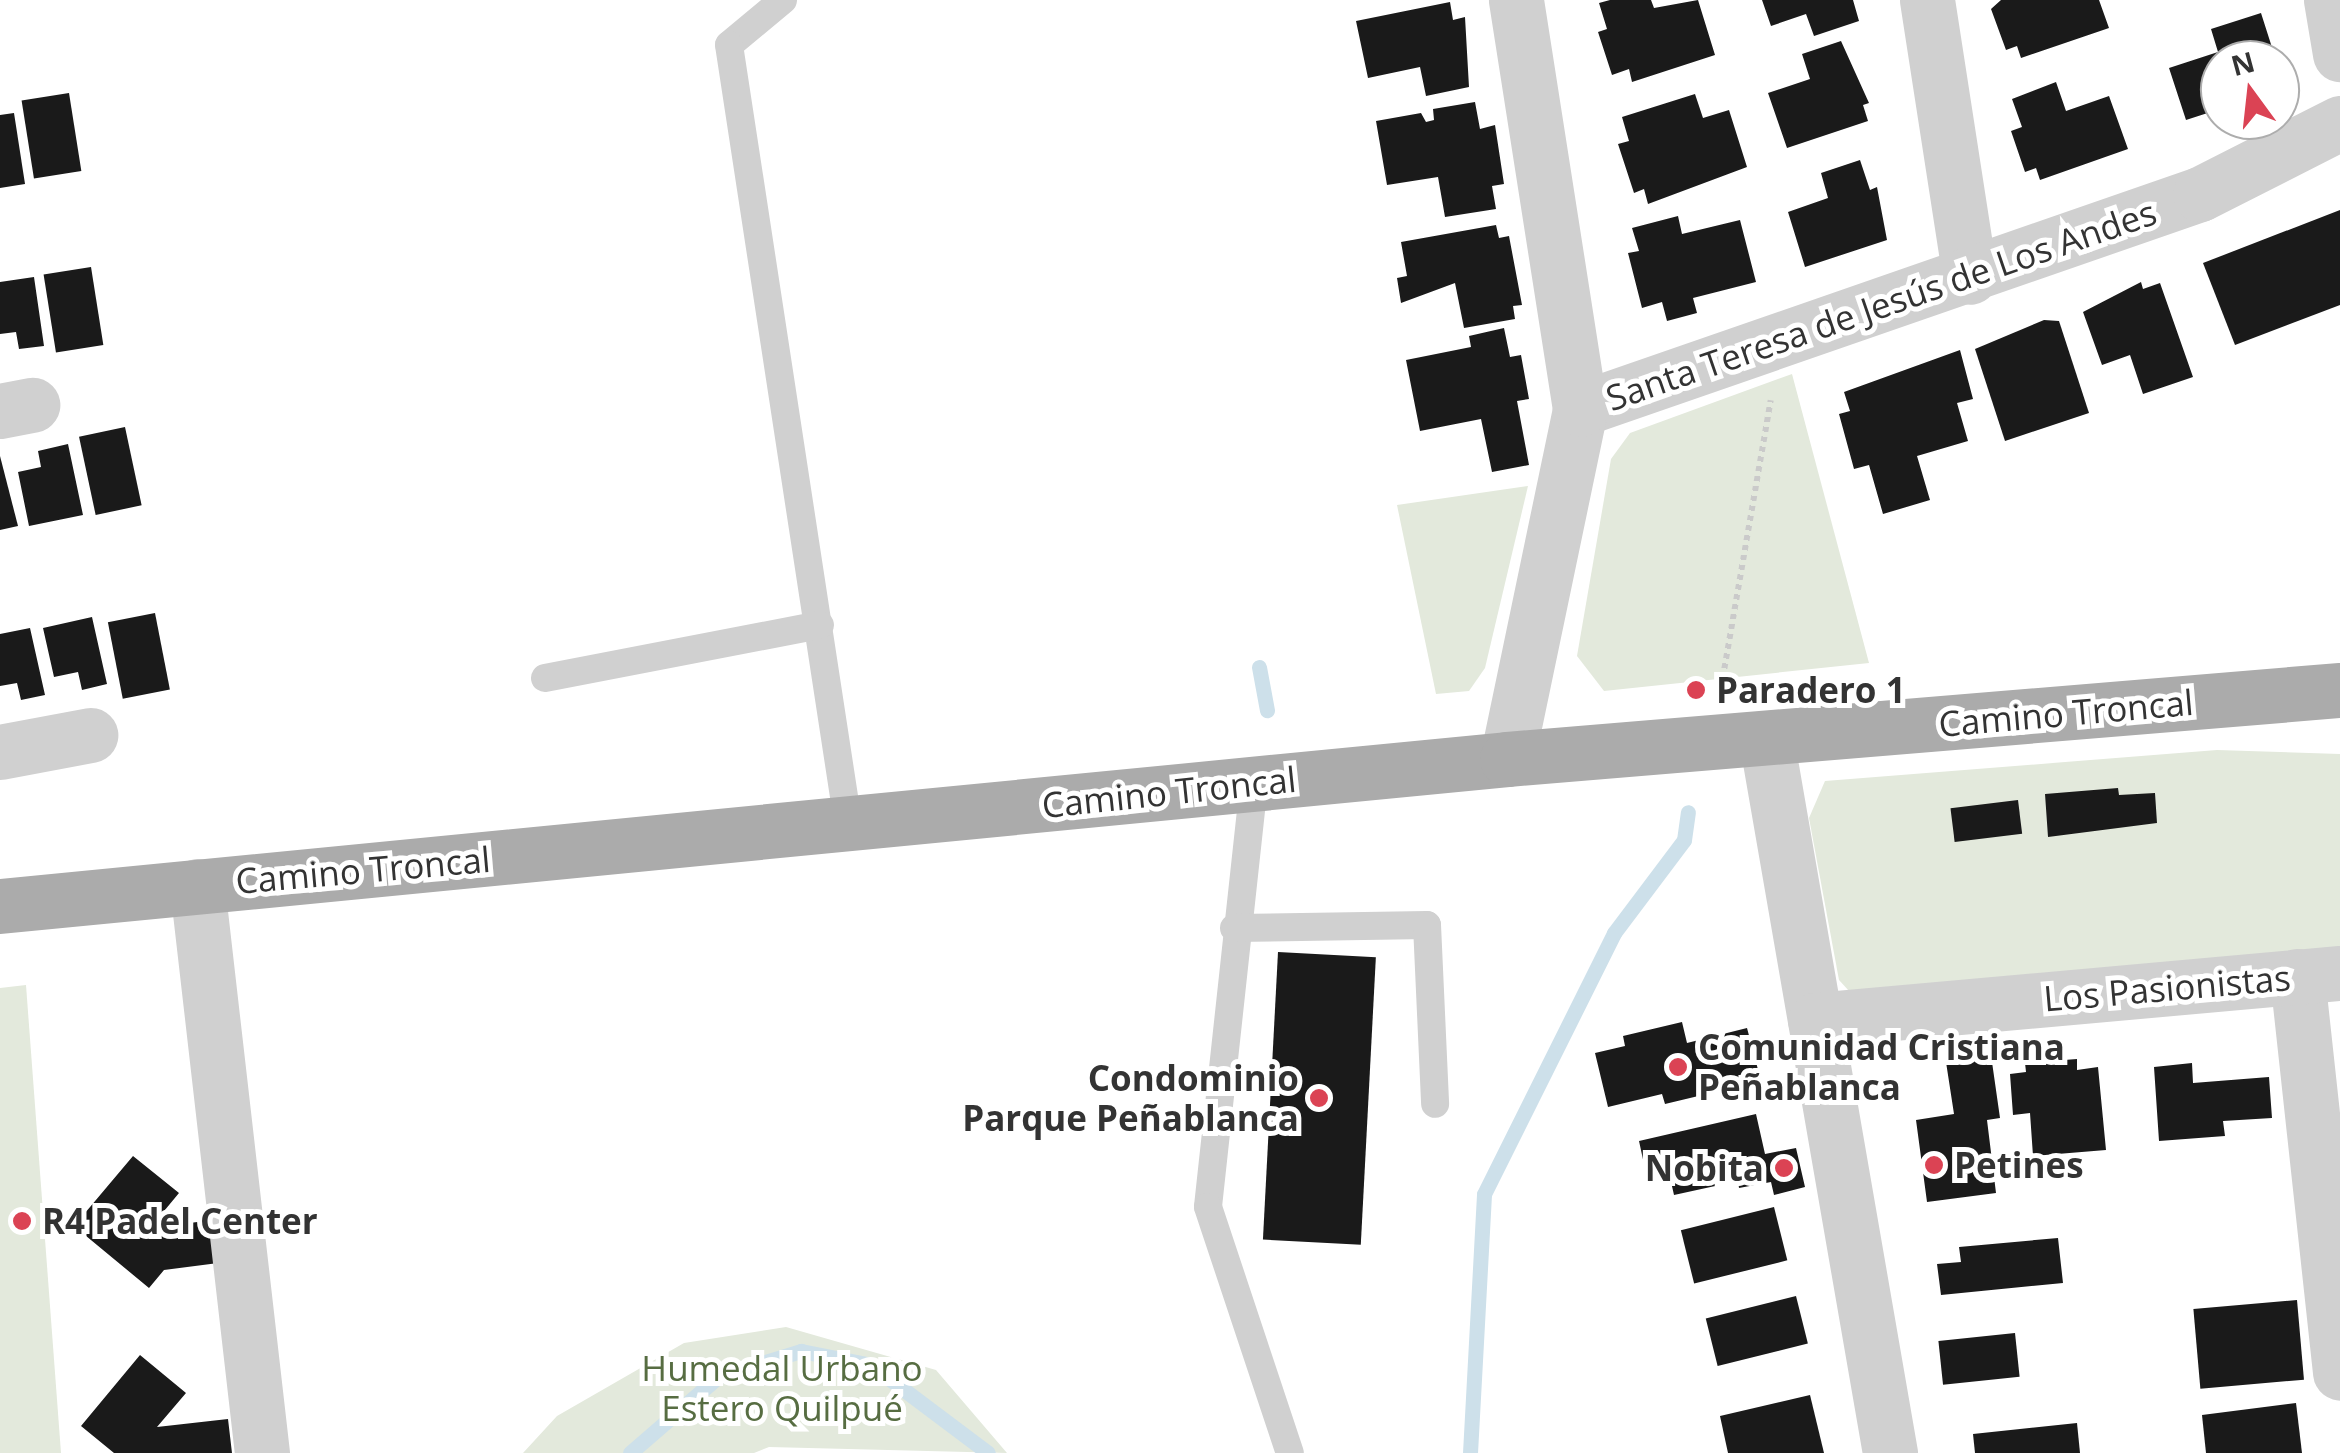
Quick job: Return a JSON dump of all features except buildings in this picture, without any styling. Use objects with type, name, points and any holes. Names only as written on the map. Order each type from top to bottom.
[{"type":"main road","name":"Camino Troncal","points":[[0,906],[1507,758],[2340,690]]},
{"type":"street","points":[[1516,0],[1580,409]]},
{"type":"street","points":[[1927,0],[1970,277]]},
{"type":"street","points":[[2332,0],[2340,54]]},
{"type":"street","name":"Santa Teresa de Jesús de Los Andes","points":[[1507,758],[1580,409],[1780,345],[2200,194],[2340,123]]},
{"type":"street","points":[[0,752],[90,735]]},
{"type":"street","points":[[1766,738],[1890,1453]]},
{"type":"street","points":[[197,886],[262,1453]]},
{"type":"street","points":[[2318,974],[2340,1373]]},
{"type":"street","name":"Los Pasionistas","points":[[1815,1020],[2318,974]]},
{"type":"lane","points":[[783,0],[729,46],[848,824]]},
{"type":"lane","points":[[545,678],[820,625]]},
{"type":"lane","points":[[1254,783],[1234,928],[1208,1207],[1290,1453]]},
{"type":"lane","points":[[1234,928],[1427,925],[1435,1104]]},
{"type":"path","points":[[1712,742],[1780,345]]},
{"type":"green space","points":[[1792,374],[1869,663],[1604,691],[1577,656],[1611,459],[1630,433]]},
{"type":"green space","points":[[1528,486],[1485,668],[1469,691],[1436,694],[1397,505]]},
{"type":"green space","points":[[2217,750],[2340,754],[2340,956],[1860,1003],[1839,980],[1809,818],[1825,781]]},
{"type":"green space","name":"R4 Padel Center","points":[[26,985],[61,1453],[0,1453],[0,988]]},
{"type":"green space","name":"Humedal Urbano Estero Quilpué","points":[[786,1327],[936,1370],[1007,1453],[769,1447],[754,1453],[523,1453],[557,1416],[684,1343]]},
{"type":"waterway","points":[[1259,667],[1267,710]]},
{"type":"waterway","points":[[1470,1453],[1484,1194],[1614,933],[1684,840],[1688,812]]},
{"type":"waterway","points":[[630,1453],[719,1376],[801,1351],[871,1365],[988,1453]]},
{"type":"place","name":"Paradero 1","points":[[1696,690]]},
{"type":"place","name":"Comunidad Cristiana Peñablanca","points":[[1678,1067]]},
{"type":"place","name":"Condominio Parque Peñablanca","points":[[1319,1098]]},
{"type":"place","name":"Petines","points":[[1934,1165]]},
{"type":"place","name":"Nobita","points":[[1784,1168]]},
{"type":"place","name":"R4 Padel Center","points":[[22,1221]]}]
